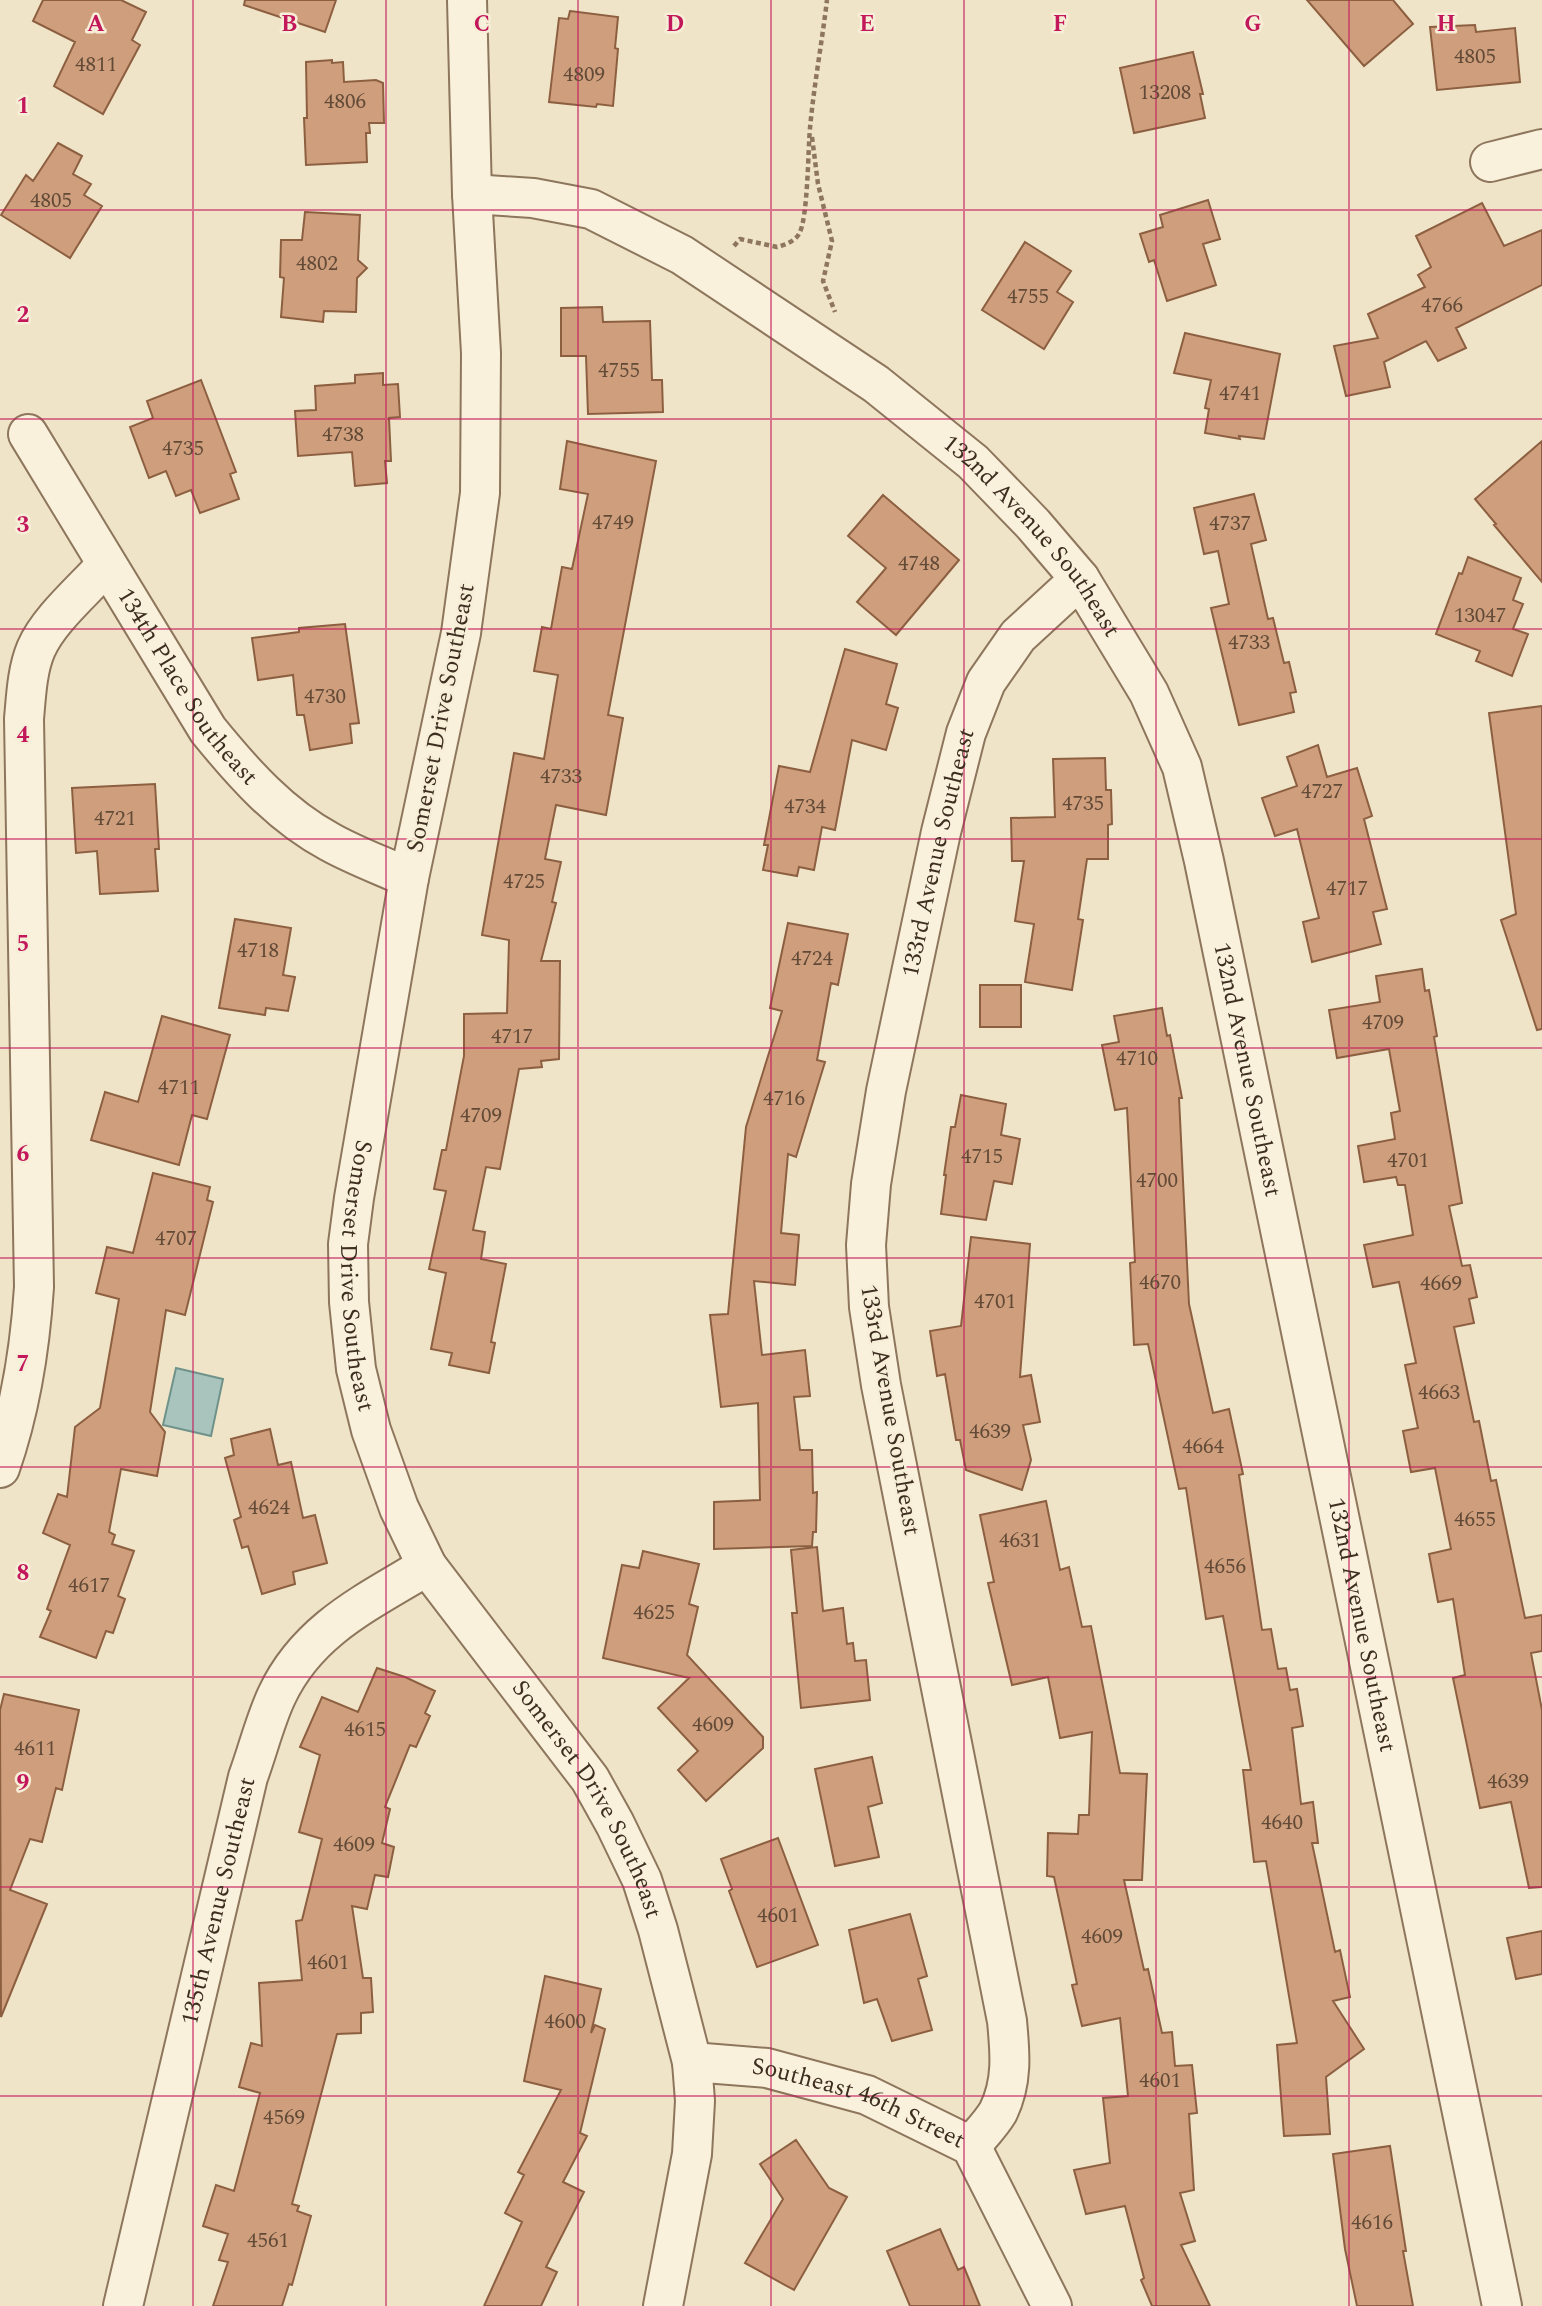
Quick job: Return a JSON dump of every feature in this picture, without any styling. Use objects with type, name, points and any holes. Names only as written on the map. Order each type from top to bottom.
[{"type":"street","name":"Somerset Drive Southeast","points":[[467,0],[472,194],[481,353],[480,493],[461,633],[409,878],[355,1198],[348,1244],[349,1302],[356,1369],[371,1430],[399,1508],[426,1566],[590,1779],[642,1880],[658,1930],[692,2062],[695,2101],[692,2154],[663,2306]]},
{"type":"street","points":[[1490,162],[1542,149]]},
{"type":"street","name":"132nd Avenue Southeast","points":[[472,194],[533,198],[591,209],[682,255],[876,384],[973,462],[1033,524],[1080,579],[1149,693],[1182,767],[1207,874],[1502,2306]]},
{"type":"street","name":"134th Place Southeast","points":[[28,434],[208,730],[242,772],[277,805],[329,842],[409,878]]},
{"type":"street","points":[[0,1468],[30,1349],[34,1287],[24,719],[28,683],[36,650],[50,627],[106,565]]},
{"type":"street","name":"133rd Avenue Southeast","points":[[971,2146],[997,2114],[1007,2087],[1011,2058],[1007,2021],[881,1385],[869,1307],[866,1245],[871,1184],[886,1091],[941,832],[966,733],[986,682],[1018,636],[1080,579]]},
{"type":"street","name":"135th Avenue Southeast","points":[[123,2306],[248,1777],[277,1695],[304,1652],[337,1621],[426,1566]]},
{"type":"street","name":"Southeast 46th Street","points":[[692,2062],[767,2068],[867,2095],[971,2146],[1052,2306]]},
{"type":"path","points":[[729,252],[740,239],[777,247],[793,240],[800,233],[827,0]]},
{"type":"path","points":[[811,125],[818,184],[832,241],[822,281],[841,324]]},
{"type":"water","points":[[176,1368],[223,1379],[211,1436],[163,1425]]},
{"type":"building","points":[[43,0],[121,0],[146,12],[132,40],[140,45],[103,114],[54,86],[75,42],[33,21]]},
{"type":"building","points":[[245,0],[336,0],[325,32],[244,5]]},
{"type":"building","points":[[1307,0],[1393,0],[1413,24],[1364,66]]},
{"type":"building","points":[[570,11],[618,17],[613,106],[549,102],[559,18],[568,19]]},
{"type":"building","points":[[1475,25],[1476,32],[1515,28],[1520,82],[1437,90],[1430,27]]},
{"type":"building","points":[[1193,52],[1203,94],[1200,94],[1205,118],[1134,133],[1120,68]]},
{"type":"building","points":[[332,60],[332,63],[343,62],[344,82],[376,80],[383,83],[384,123],[369,123],[370,133],[366,133],[367,162],[306,165],[306,62]]},
{"type":"building","points":[[58,143],[82,156],[73,174],[91,184],[84,195],[102,206],[70,258],[1,215],[26,175],[33,181]]},
{"type":"building","points":[[1208,200],[1220,239],[1203,244],[1216,285],[1167,301],[1154,260],[1149,262],[1140,234],[1163,227],[1160,215]]},
{"type":"building","points":[[1482,203],[1504,246],[1542,230],[1542,285],[1456,328],[1466,348],[1438,361],[1426,341],[1384,362],[1390,387],[1346,396],[1334,346],[1378,338],[1368,314],[1425,287],[1418,275],[1431,267],[1416,236]]},
{"type":"building","points":[[305,212],[360,215],[358,260],[367,268],[357,278],[356,312],[324,311],[323,322],[281,317],[284,278],[280,277],[281,240],[302,240]]},
{"type":"building","points":[[1025,242],[1071,271],[1057,292],[1073,302],[1044,349],[982,310]]},
{"type":"building","points":[[602,307],[603,322],[650,321],[652,380],[662,380],[663,412],[588,414],[586,356],[561,356],[561,308]]},
{"type":"building","points":[[1185,333],[1280,354],[1264,439],[1239,436],[1240,439],[1205,433],[1209,409],[1205,408],[1211,380],[1174,373]]},
{"type":"building","points":[[383,373],[383,385],[398,384],[400,417],[389,418],[391,461],[385,461],[387,483],[355,486],[352,452],[298,456],[295,411],[316,410],[315,386],[355,383],[355,375]]},
{"type":"building","points":[[201,380],[236,472],[230,474],[239,499],[200,513],[191,490],[176,496],[166,471],[149,478],[130,427],[153,418],[147,401]]},
{"type":"building","points":[[567,441],[656,461],[608,715],[623,718],[606,815],[556,805],[545,859],[561,862],[552,902],[556,903],[541,961],[560,961],[559,1059],[541,1061],[542,1067],[519,1069],[500,1169],[486,1167],[473,1230],[485,1232],[481,1259],[506,1264],[491,1342],[495,1343],[489,1373],[449,1365],[452,1353],[431,1349],[446,1273],[429,1269],[446,1191],[434,1189],[442,1150],[446,1150],[464,1056],[464,1014],[507,1013],[509,940],[482,935],[514,753],[544,759],[558,675],[534,671],[542,627],[551,629],[562,567],[572,569],[588,494],[560,489]]},
{"type":"building","points":[[1542,441],[1542,582],[1475,499]]},
{"type":"building","points":[[1254,494],[1266,540],[1251,544],[1268,619],[1273,618],[1284,663],[1289,662],[1296,692],[1290,693],[1294,712],[1239,725],[1211,608],[1229,604],[1218,551],[1204,554],[1194,508]]},
{"type":"building","points":[[883,495],[959,560],[896,635],[857,602],[886,568],[848,536]]},
{"type":"building","points":[[1468,557],[1521,578],[1513,600],[1523,604],[1513,629],[1528,634],[1512,676],[1476,661],[1480,651],[1436,634],[1459,573],[1462,574]]},
{"type":"building","points":[[345,624],[359,723],[350,724],[352,743],[310,750],[304,715],[297,715],[293,675],[258,680],[252,638],[299,632],[299,628]]},
{"type":"building","points":[[845,649],[897,664],[886,704],[898,708],[886,750],[852,740],[835,830],[822,827],[814,870],[799,867],[797,876],[763,870],[768,845],[764,845],[779,766],[810,772]]},
{"type":"building","points":[[1542,706],[1542,1029],[1537,1030],[1501,920],[1516,914],[1489,713]]},
{"type":"building","points":[[1318,745],[1327,777],[1357,768],[1372,816],[1364,819],[1387,909],[1373,912],[1381,944],[1312,962],[1303,922],[1319,918],[1297,829],[1275,836],[1262,798],[1297,786],[1287,757]]},
{"type":"building","points":[[1105,758],[1106,790],[1111,790],[1112,824],[1108,825],[1108,859],[1087,859],[1078,919],[1083,920],[1072,990],[1025,982],[1034,924],[1015,921],[1024,861],[1012,861],[1011,818],[1055,817],[1053,759]]},
{"type":"building","points":[[155,784],[159,849],[155,849],[158,891],[100,894],[97,851],[76,853],[72,788]]},
{"type":"building","points":[[235,919],[291,928],[283,975],[295,977],[288,1011],[266,1008],[265,1015],[219,1008]]},
{"type":"building","points":[[788,923],[848,934],[838,985],[831,983],[817,1060],[825,1062],[796,1157],[788,1154],[781,1233],[799,1235],[795,1285],[754,1281],[762,1355],[805,1350],[810,1396],[794,1397],[800,1450],[812,1450],[813,1493],[817,1492],[816,1532],[813,1532],[812,1546],[714,1549],[714,1502],[760,1500],[758,1403],[721,1407],[710,1315],[728,1314],[746,1127],[782,1011],[770,1008]]},
{"type":"building","points":[[1422,969],[1425,991],[1429,990],[1437,1036],[1434,1037],[1462,1203],[1449,1206],[1462,1266],[1470,1265],[1477,1297],[1469,1299],[1474,1323],[1454,1327],[1474,1422],[1479,1421],[1491,1481],[1496,1480],[1525,1618],[1542,1615],[1542,1651],[1531,1653],[1542,1710],[1542,1887],[1529,1888],[1511,1802],[1480,1808],[1453,1678],[1465,1675],[1453,1599],[1438,1602],[1429,1554],[1451,1549],[1435,1468],[1411,1472],[1403,1431],[1418,1428],[1405,1365],[1416,1363],[1399,1282],[1373,1287],[1364,1245],[1413,1235],[1405,1185],[1398,1185],[1396,1177],[1364,1182],[1358,1146],[1395,1139],[1391,1113],[1400,1111],[1389,1049],[1337,1058],[1329,1010],[1380,1002],[1376,976]]},
{"type":"building","points":[[980,985],[1021,985],[1021,1027],[980,1027]]},
{"type":"building","points":[[1162,1008],[1182,1098],[1179,1098],[1189,1304],[1213,1413],[1229,1409],[1243,1474],[1239,1475],[1262,1630],[1271,1629],[1278,1669],[1286,1668],[1290,1690],[1297,1689],[1303,1726],[1292,1728],[1301,1804],[1313,1802],[1318,1843],[1312,1843],[1335,1952],[1340,1950],[1350,1997],[1333,2001],[1364,2049],[1326,2077],[1330,2134],[1284,2136],[1277,2045],[1297,2043],[1266,1861],[1254,1862],[1243,1770],[1251,1770],[1223,1616],[1206,1619],[1186,1488],[1179,1489],[1148,1344],[1134,1345],[1130,1263],[1135,1262],[1127,1108],[1115,1110],[1102,1045],[1119,1042],[1114,1016]]},
{"type":"building","points":[[162,1016],[230,1035],[207,1119],[192,1115],[179,1165],[91,1140],[105,1092],[138,1102]]},
{"type":"building","points":[[961,1095],[1006,1104],[1001,1135],[1020,1139],[1012,1184],[994,1181],[986,1220],[941,1214],[951,1127],[955,1127]]},
{"type":"building","points":[[153,1173],[210,1187],[207,1200],[213,1202],[185,1315],[166,1310],[150,1412],[165,1432],[157,1476],[121,1469],[109,1532],[115,1535],[112,1544],[134,1551],[118,1596],[125,1599],[113,1633],[106,1631],[96,1658],[40,1637],[51,1611],[47,1609],[70,1545],[43,1533],[58,1494],[67,1497],[75,1427],[100,1408],[119,1299],[96,1293],[107,1247],[133,1253]]},
{"type":"building","points":[[971,1237],[1030,1244],[1020,1377],[1031,1375],[1040,1422],[1023,1425],[1031,1460],[1022,1490],[966,1470],[960,1440],[956,1440],[945,1374],[937,1376],[930,1331],[961,1326]]},
{"type":"building","points":[[270,1429],[278,1465],[291,1462],[303,1518],[315,1515],[327,1563],[293,1572],[295,1584],[262,1594],[248,1546],[242,1548],[234,1520],[241,1517],[225,1458],[234,1455],[231,1439]]},
{"type":"building","points":[[1046,1501],[1060,1570],[1069,1567],[1082,1627],[1091,1626],[1120,1773],[1147,1774],[1142,1880],[1124,1880],[1144,1970],[1148,1969],[1162,2033],[1172,2032],[1175,2066],[1192,2065],[1197,2113],[1189,2114],[1194,2190],[1180,2193],[1195,2241],[1181,2245],[1210,2306],[1152,2306],[1141,2280],[1144,2278],[1125,2206],[1086,2214],[1074,2170],[1110,2163],[1103,2098],[1128,2096],[1120,2018],[1082,2026],[1072,1985],[1077,1984],[1054,1877],[1047,1876],[1048,1833],[1078,1834],[1079,1815],[1089,1815],[1092,1732],[1060,1738],[1048,1677],[1012,1685],[988,1583],[994,1582],[980,1515]]},
{"type":"building","points":[[817,1547],[823,1611],[843,1608],[847,1644],[853,1643],[855,1661],[866,1660],[870,1700],[801,1708],[792,1613],[797,1613],[791,1550]]},
{"type":"building","points":[[643,1551],[699,1564],[689,1604],[698,1607],[687,1655],[763,1737],[763,1748],[706,1801],[678,1770],[698,1751],[658,1708],[689,1678],[603,1658],[622,1565],[639,1568]]},
{"type":"building","points":[[377,1668],[435,1691],[425,1713],[430,1716],[416,1747],[410,1745],[385,1807],[390,1809],[382,1843],[394,1847],[388,1877],[375,1875],[367,1909],[352,1906],[363,1978],[371,1978],[373,2012],[361,2013],[361,2033],[337,2034],[292,2204],[299,2206],[297,2211],[311,2216],[292,2285],[289,2284],[282,2306],[213,2306],[228,2262],[219,2260],[228,2234],[203,2226],[216,2185],[234,2191],[260,2093],[239,2087],[251,2043],[262,2046],[259,1983],[302,1980],[296,1921],[302,1920],[322,1839],[299,1832],[320,1755],[300,1747],[322,1697],[358,1712]]},
{"type":"building","points":[[4,1694],[79,1710],[62,1790],[56,1788],[42,1842],[30,1839],[10,1890],[47,1904],[1,2017],[0,1710]]},
{"type":"building","points":[[872,1757],[882,1803],[868,1807],[879,1857],[835,1866],[815,1769]]},
{"type":"building","points":[[778,1838],[818,1945],[757,1967],[729,1891],[732,1889],[721,1859]]},
{"type":"building","points":[[910,1914],[927,1976],[918,1979],[932,2030],[892,2041],[877,1999],[864,2003],[849,1930]]},
{"type":"building","points":[[1542,1931],[1542,1974],[1516,1979],[1507,1938]]},
{"type":"building","points":[[545,1976],[601,1989],[591,2033],[595,2025],[605,2029],[580,2133],[587,2136],[563,2182],[584,2192],[546,2267],[557,2272],[541,2306],[484,2306],[522,2222],[505,2213],[524,2175],[518,2172],[561,2090],[524,2081]]},
{"type":"building","points":[[796,2140],[829,2188],[847,2197],[794,2290],[745,2263],[783,2199],[760,2164]]},
{"type":"building","points":[[1390,2146],[1413,2306],[1357,2306],[1345,2249],[1333,2154]]},
{"type":"building","points":[[940,2229],[958,2270],[964,2267],[980,2306],[910,2306],[887,2251]]}]
